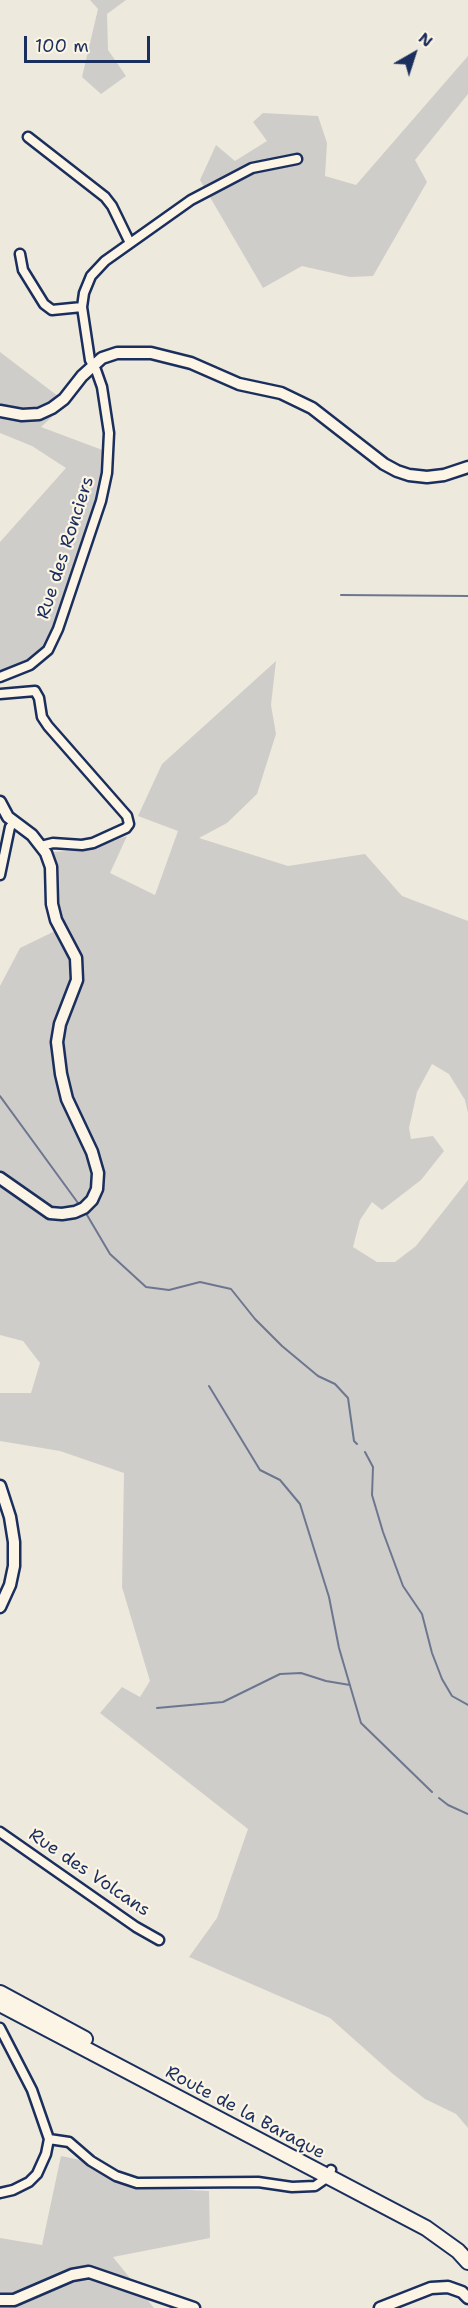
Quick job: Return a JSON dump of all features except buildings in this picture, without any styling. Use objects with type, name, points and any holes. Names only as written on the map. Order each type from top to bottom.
[{"type":"main road","name":"Route de la Baraque","points":[[0,1993],[443,2238],[468,2262]]},
{"type":"main road","name":"Route de la Baraque","points":[[0,2004],[444,2230],[468,2248]]},
{"type":"street","points":[[28,137],[105,197],[112,206],[130,243]]},
{"type":"street","points":[[20,254],[23,270],[44,304],[52,310],[82,307],[84,293],[91,276],[105,261],[191,200],[252,168],[297,159]]},
{"type":"street","name":"Rue des Ronciers","points":[[0,677],[30,665],[48,650],[58,629],[101,501],[107,474],[109,433],[102,387],[90,360],[82,307]]},
{"type":"street","points":[[0,411],[22,415],[39,414],[64,399],[93,365],[102,358],[117,353],[151,353],[170,357],[239,384],[281,393],[312,408],[384,465],[397,471],[427,477],[444,475],[468,467]]},
{"type":"street","points":[[0,694],[35,691],[39,698],[42,717],[56,737],[127,816],[129,824],[118,833],[93,843],[82,845],[53,843],[41,846]]},
{"type":"street","points":[[0,802],[8,817],[32,835],[41,846],[51,867],[52,904],[56,920],[76,958],[77,980],[60,1024],[57,1042],[67,1099],[92,1152],[98,1173],[98,1189],[84,1208],[75,1212],[50,1213],[0,1178]]},
{"type":"street","points":[[0,875],[10,827],[14,823]]},
{"type":"street","points":[[0,1486],[10,1517],[14,1542],[14,1566],[10,1585],[0,1606]]},
{"type":"street","name":"Rue des Volcans","points":[[0,1832],[136,1927],[159,1940]]},
{"type":"street","points":[[0,2028],[32,2090],[50,2139],[46,2154],[36,2174],[29,2182],[13,2190],[0,2193]]},
{"type":"street","points":[[50,2139],[69,2142],[91,2161],[116,2176],[137,2183],[258,2182],[292,2187],[315,2186],[329,2173]]},
{"type":"street","points":[[0,2300],[14,2300],[72,2275],[89,2272],[194,2308]]},
{"type":"street","points":[[380,2308],[431,2288],[448,2287],[462,2292],[468,2298]]},
{"type":"shaded area","points":[[90,0],[126,0],[107,14],[108,50],[126,76],[101,94],[82,77],[98,9]]},
{"type":"shaded area","points":[[468,56],[468,94],[415,160],[427,182],[373,276],[350,277],[302,266],[263,288],[200,180],[216,145],[235,161],[267,141],[253,122],[263,113],[318,116],[327,143],[325,176],[356,185]]},
{"type":"shaded area","points":[[0,352],[67,403],[41,427],[105,451],[96,503],[56,630],[40,655],[0,673],[0,542],[66,468],[32,446],[0,433]]},
{"type":"shaded area","points":[[276,661],[271,705],[276,734],[257,794],[227,823],[199,838],[288,866],[365,854],[402,896],[468,921],[468,1113],[465,1100],[449,1074],[432,1064],[417,1092],[409,1128],[411,1139],[433,1136],[444,1151],[421,1180],[382,1210],[372,1202],[360,1220],[353,1247],[377,1262],[395,1262],[416,1246],[468,1180],[468,2128],[456,2114],[425,2099],[393,2074],[330,2018],[189,1957],[217,1918],[248,1829],[100,1713],[122,1687],[140,1697],[150,1681],[122,1587],[124,1473],[60,1451],[0,1441],[0,1393],[31,1393],[40,1363],[23,1341],[0,1335],[0,986],[20,948],[55,931],[57,870],[54,852],[91,849],[127,836],[110,873],[155,895],[178,831],[138,816],[162,764]]},
{"type":"shaded area","points":[[61,2156],[80,2160],[132,2187],[209,2191],[210,2238],[113,2257],[154,2308],[0,2308],[0,2238],[42,2245]]},
{"type":"waterway","points":[[341,595],[468,596]]},
{"type":"waterway","points":[[0,1096],[78,1203]]},
{"type":"waterway","points":[[87,1215],[110,1254],[146,1287],[169,1290],[200,1282],[231,1289],[255,1319],[282,1346],[318,1376],[335,1384],[348,1398],[354,1441],[357,1444]]},
{"type":"waterway","points":[[209,1386],[260,1470],[280,1480],[300,1504],[329,1597],[339,1648],[361,1723],[432,1792]]},
{"type":"waterway","points":[[365,1452],[373,1467],[372,1495],[403,1586],[422,1614],[432,1653],[442,1679],[452,1696],[468,1705]]},
{"type":"waterway","points":[[157,1708],[223,1702],[280,1674],[301,1673],[326,1681],[350,1685]]},
{"type":"waterway","points":[[439,1798],[468,1814]]}]
